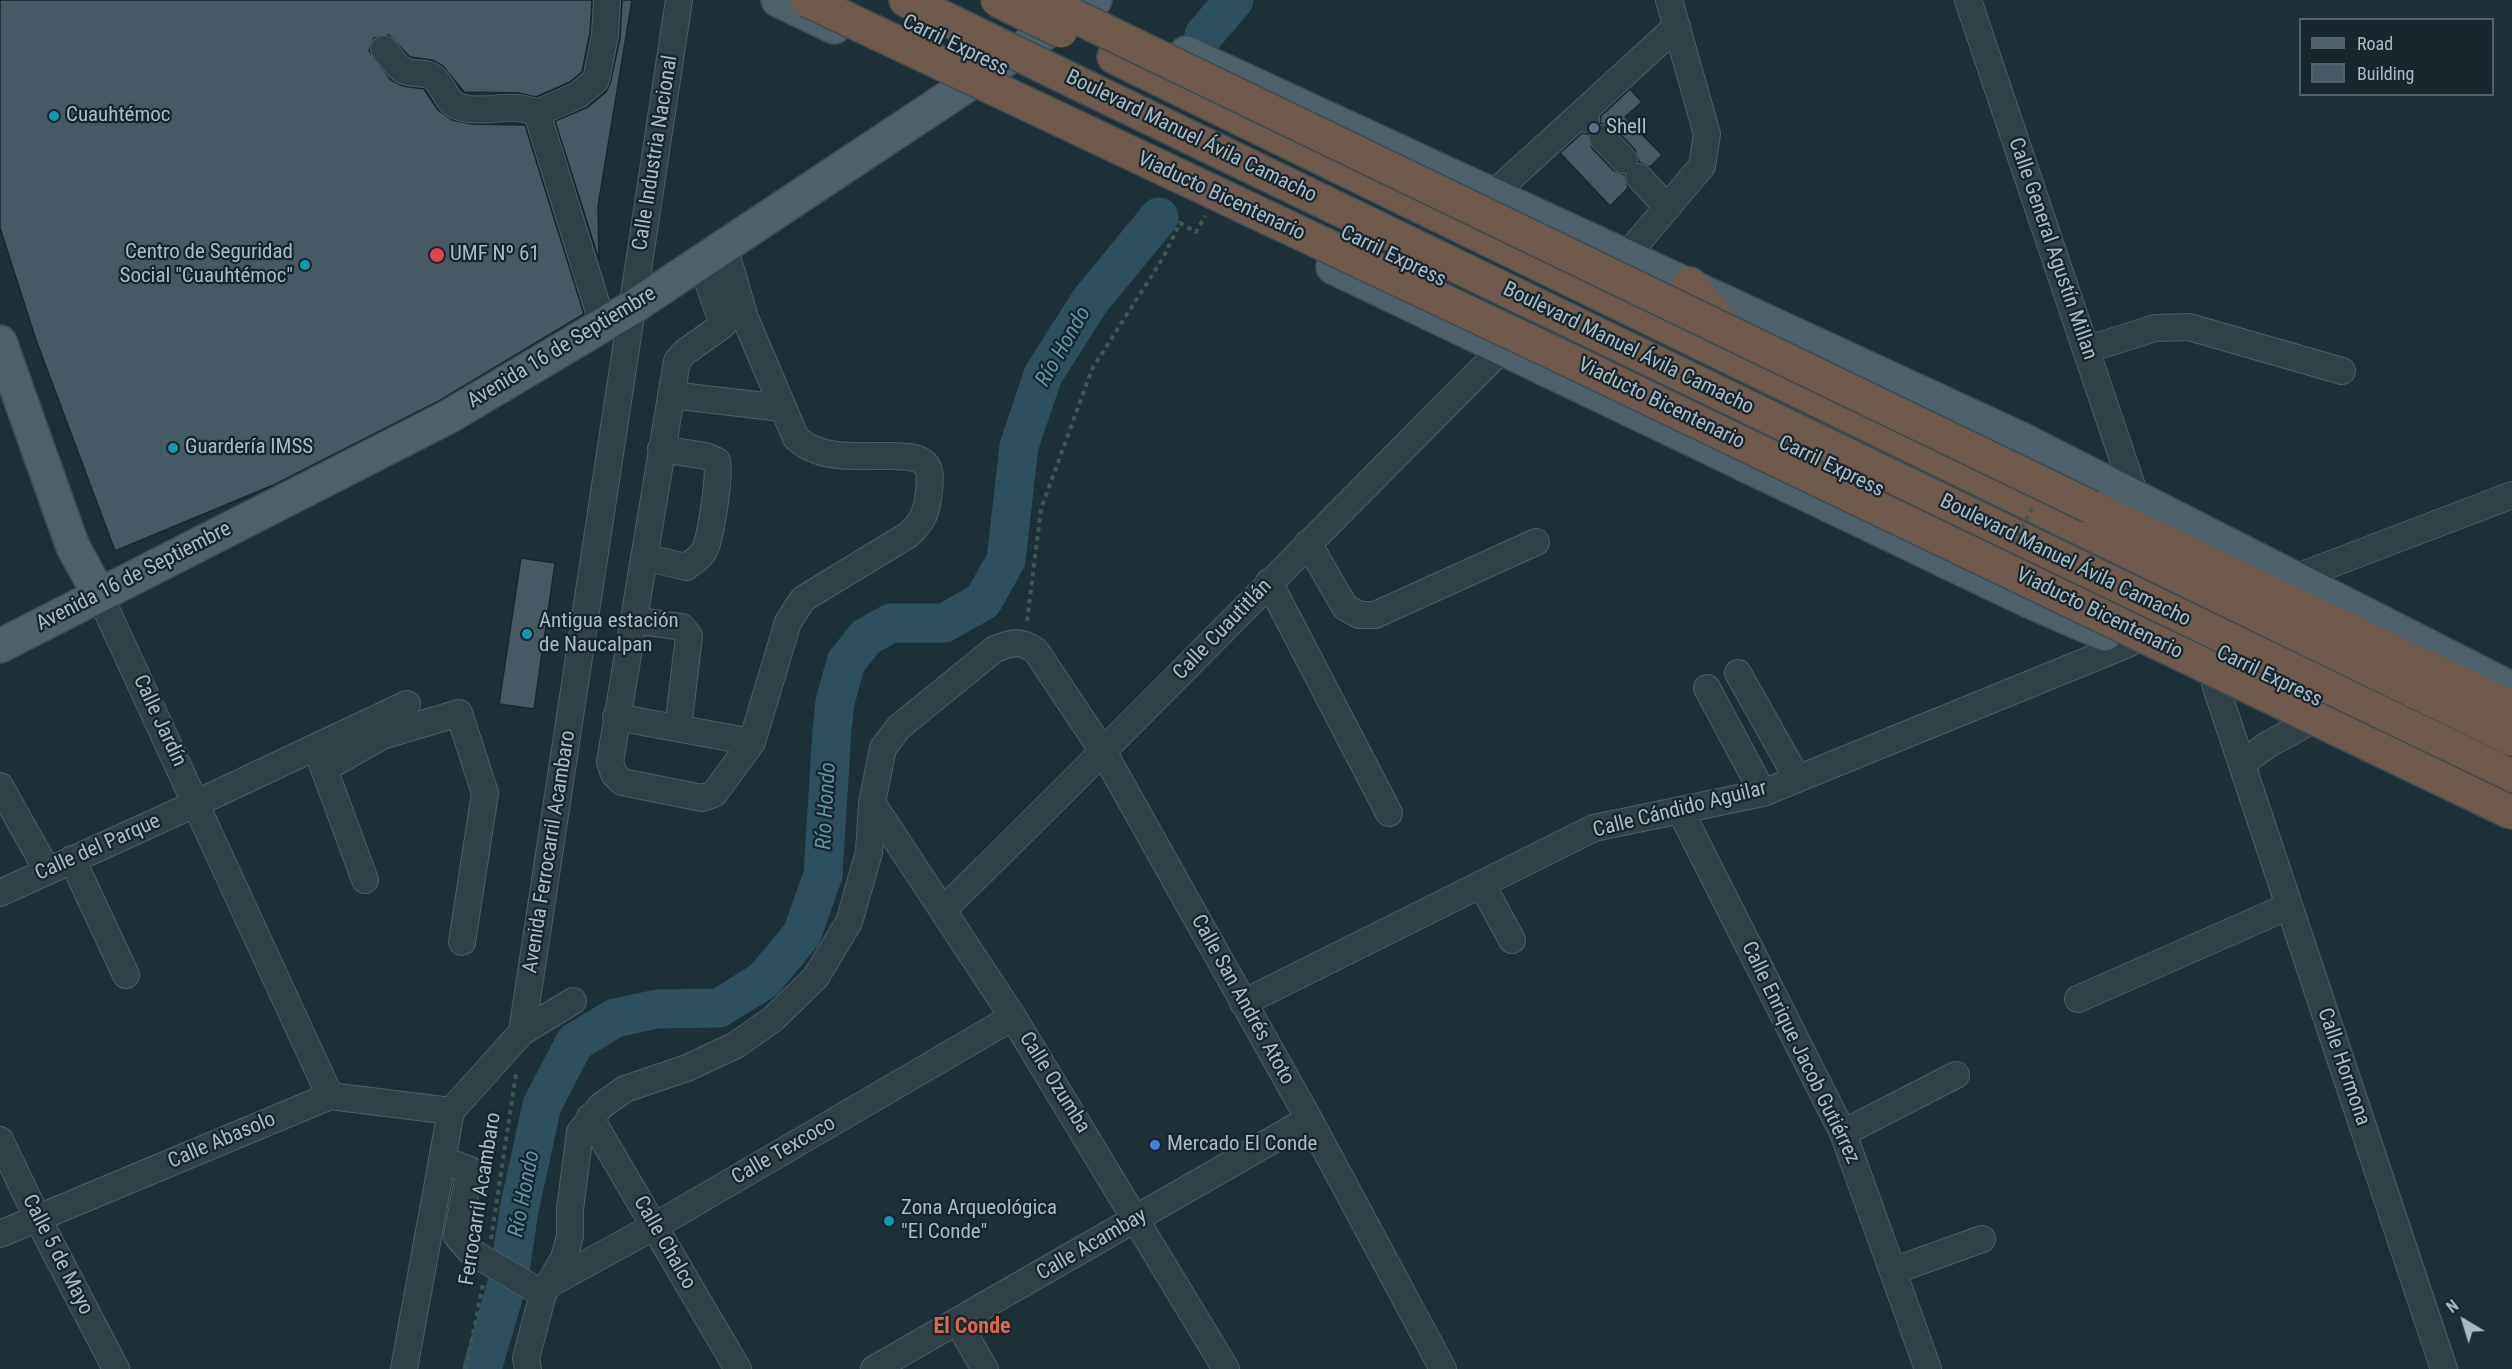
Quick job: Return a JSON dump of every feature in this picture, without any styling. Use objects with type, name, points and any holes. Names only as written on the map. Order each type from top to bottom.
[{"type":"highway","name":"Viaducto Bicentenario","points":[[807,0],[1573,362],[2512,813]]},
{"type":"highway","name":"Carril Express","points":[[858,0],[2512,794]]},
{"type":"highway","name":"Boulevard Manuel Ávila Camacho","points":[[906,0],[2512,776]]},
{"type":"highway","name":"Boulevard Manuel Ávila Camacho","points":[[998,0],[2512,739]]},
{"type":"highway","points":[[1041,0],[2512,708]]},
{"type":"highway","points":[[1219,212],[1381,229]]},
{"type":"highway","points":[[1690,284],[1763,373]]},
{"type":"highway","points":[[2181,617],[2289,720]]},
{"type":"main road","points":[[778,0],[924,70]]},
{"type":"main road","name":"Avenida 16 de Septiembre","points":[[0,646],[448,417],[633,307],[713,254],[1103,9]]},
{"type":"main road","points":[[1103,9],[2021,439],[2512,689]]},
{"type":"main road","points":[[1056,132],[2029,601],[2215,684],[2512,829]]},
{"type":"main road","name":"Calle Jardín","points":[[0,342],[72,547],[99,594]]},
{"type":"street","points":[[384,49],[401,69],[411,73],[427,74],[436,79],[447,99],[461,108],[511,106],[537,113],[578,95],[596,80],[605,35],[607,0]]},
{"type":"street","name":"Calle Industria Nacional","points":[[633,307],[679,0]]},
{"type":"street","points":[[1627,255],[1702,166],[1707,134],[1670,0]]},
{"type":"street","name":"Calle General Agustín Millan","points":[[1968,0],[2136,498]]},
{"type":"street","points":[[1494,193],[1583,117],[1677,26]]},
{"type":"street","points":[[537,113],[603,325]]},
{"type":"street","points":[[1603,138],[1667,207]]},
{"type":"street","points":[[713,254],[734,321],[783,408],[791,431],[803,445],[845,456],[911,457],[922,461],[930,474],[927,512],[920,525],[908,535],[803,599],[788,622],[752,742],[714,794],[702,798],[622,782],[614,774],[610,762],[677,361],[699,341],[734,321]]},
{"type":"street","name":"Avenida Ferrocarril Acambaro","points":[[522,1032],[633,307]]},
{"type":"street","points":[[2086,350],[2155,328],[2189,327],[2342,371]]},
{"type":"street","name":"Calle Cuautitlán","points":[[944,910],[1104,753],[1269,582],[1503,348]]},
{"type":"street","points":[[671,395],[783,408]]},
{"type":"street","points":[[644,557],[686,567],[696,560],[704,550],[720,474],[717,461],[706,456],[661,449]]},
{"type":"street","points":[[2292,579],[2512,495]]},
{"type":"street","points":[[1308,543],[1345,607],[1359,615],[1375,615],[1536,542]]},
{"type":"street","points":[[1269,582],[1389,813]]},
{"type":"street","name":"Calle Jardín","points":[[99,594],[330,1096]]},
{"type":"street","points":[[633,620],[682,627],[688,636],[678,728]]},
{"type":"street","points":[[528,1369],[526,1358],[543,1288],[564,1258],[570,1236],[570,1209],[580,1132],[590,1117],[625,1089],[687,1068],[736,1045],[773,1019],[816,977],[849,922],[869,852],[872,803],[883,748],[899,727],[995,650],[1011,642],[1025,643]]},
{"type":"street","name":"Calle San Andrés Atoto","points":[[1025,643],[1036,651],[1104,753],[1309,1119],[1443,1369]]},
{"type":"street","name":"Calle Cándido Aguilar","points":[[1243,1003],[1594,828],[1681,812],[1763,793],[2128,644]]},
{"type":"street","points":[[1738,673],[1797,778]]},
{"type":"street","name":"Calle Hormona","points":[[2215,684],[2444,1369]]},
{"type":"street","points":[[1707,688],[1763,793]]},
{"type":"street","points":[[320,758],[407,704]]},
{"type":"street","points":[[320,758],[382,735],[459,713],[485,793],[462,942]]},
{"type":"street","points":[[616,717],[752,742]]},
{"type":"street","points":[[2242,764],[2267,745],[2289,720]]},
{"type":"street","points":[[320,758],[365,880]]},
{"type":"street","name":"Calle del Parque","points":[[0,892],[197,803],[320,758]]},
{"type":"street","points":[[0,786],[47,870]]},
{"type":"street","name":"Calle Ozumba","points":[[872,803],[1013,1017],[1138,1219],[1226,1369]]},
{"type":"street","name":"Calle Enrique Jacob Gutiérrez","points":[[1681,812],[1843,1133],[1928,1369]]},
{"type":"street","points":[[72,859],[126,975]]},
{"type":"street","points":[[1482,885],[1512,940]]},
{"type":"street","points":[[2078,999],[2289,906]]},
{"type":"street","points":[[404,1369],[451,1111],[522,1032],[573,1001]]},
{"type":"street","name":"Calle Texcoco","points":[[543,1288],[655,1226],[1013,1017]]},
{"type":"street","points":[[1843,1133],[1956,1075]]},
{"type":"street","name":"Calle Abasolo","points":[[0,1234],[330,1096],[451,1111]]},
{"type":"street","name":"Calle Chalco","points":[[590,1117],[738,1369]]},
{"type":"street","name":"Calle Acambay","points":[[874,1369],[1309,1119]]},
{"type":"street","name":"Calle 5 de Mayo","points":[[0,1140],[116,1369]]},
{"type":"street","points":[[442,1160],[470,1170],[457,1236],[470,1251],[492,1265],[543,1288]]},
{"type":"street","points":[[1893,1271],[1982,1239]]},
{"type":"street","points":[[957,1321],[985,1369]]},
{"type":"path","points":[[1025,643],[1041,509],[1092,369],[1163,258],[1180,223],[1196,232],[1219,212]]},
{"type":"path","points":[[2012,548],[2037,498]]},
{"type":"path","name":"Ferrocarril Acambaro","points":[[466,1369],[492,1265],[522,1032]]},
{"type":"building","name":"Centro de Seguridad Social \"Cuauhtémoc\"","points":[[0,0],[592,0],[590,33],[582,72],[570,82],[536,97],[518,93],[464,92],[443,66],[432,60],[410,57],[389,35],[374,38],[369,51],[391,80],[403,86],[424,89],[438,110],[452,120],[472,124],[525,125],[584,314],[439,401],[276,484],[115,551],[36,340],[0,228]]},
{"type":"building","points":[[622,0],[632,0],[598,206],[599,260],[555,121],[588,107],[606,92],[610,84],[620,38]]},
{"type":"building","points":[[1630,89],[1642,102],[1625,117],[1662,155],[1650,167],[1639,162],[1635,150],[1614,128],[1600,123],[1601,116]]},
{"type":"building","points":[[1582,133],[1589,134],[1592,148],[1613,170],[1625,175],[1628,188],[1610,206],[1560,153]]},
{"type":"building","name":"Antigua estación de Naucalpan","points":[[521,558],[555,563],[534,709],[499,704]]},
{"type":"waterway","points":[[1204,35],[1234,0]]},
{"type":"waterway","name":"Río Hondo","points":[[482,1369],[509,1277],[519,1210],[542,1105],[575,1042],[615,1018],[657,1009],[719,1008],[764,980],[802,934],[823,875],[835,702],[846,662],[866,637],[891,623],[944,623],[983,601],[1006,560],[1019,446],[1043,375],[1090,301],[1159,217]]},
{"type":"place","name":"Cuauhtémoc","points":[[54,116]]},
{"type":"place","name":"Shell","points":[[1594,128]]},
{"type":"place","name":"UMF Nº 61","points":[[437,255]]},
{"type":"place","name":"Centro de Seguridad Social \"Cuauhtémoc\"","points":[[305,265]]},
{"type":"place","name":"Guardería IMSS","points":[[173,448]]},
{"type":"place","name":"Antigua estación de Naucalpan","points":[[527,634]]},
{"type":"place","name":"Mercado El Conde","points":[[1155,1145]]},
{"type":"place","name":"Zona Arqueológica \"El Conde\"","points":[[889,1221]]},
{"type":"district","name":"El Conde","points":[[972,1327]]}]
